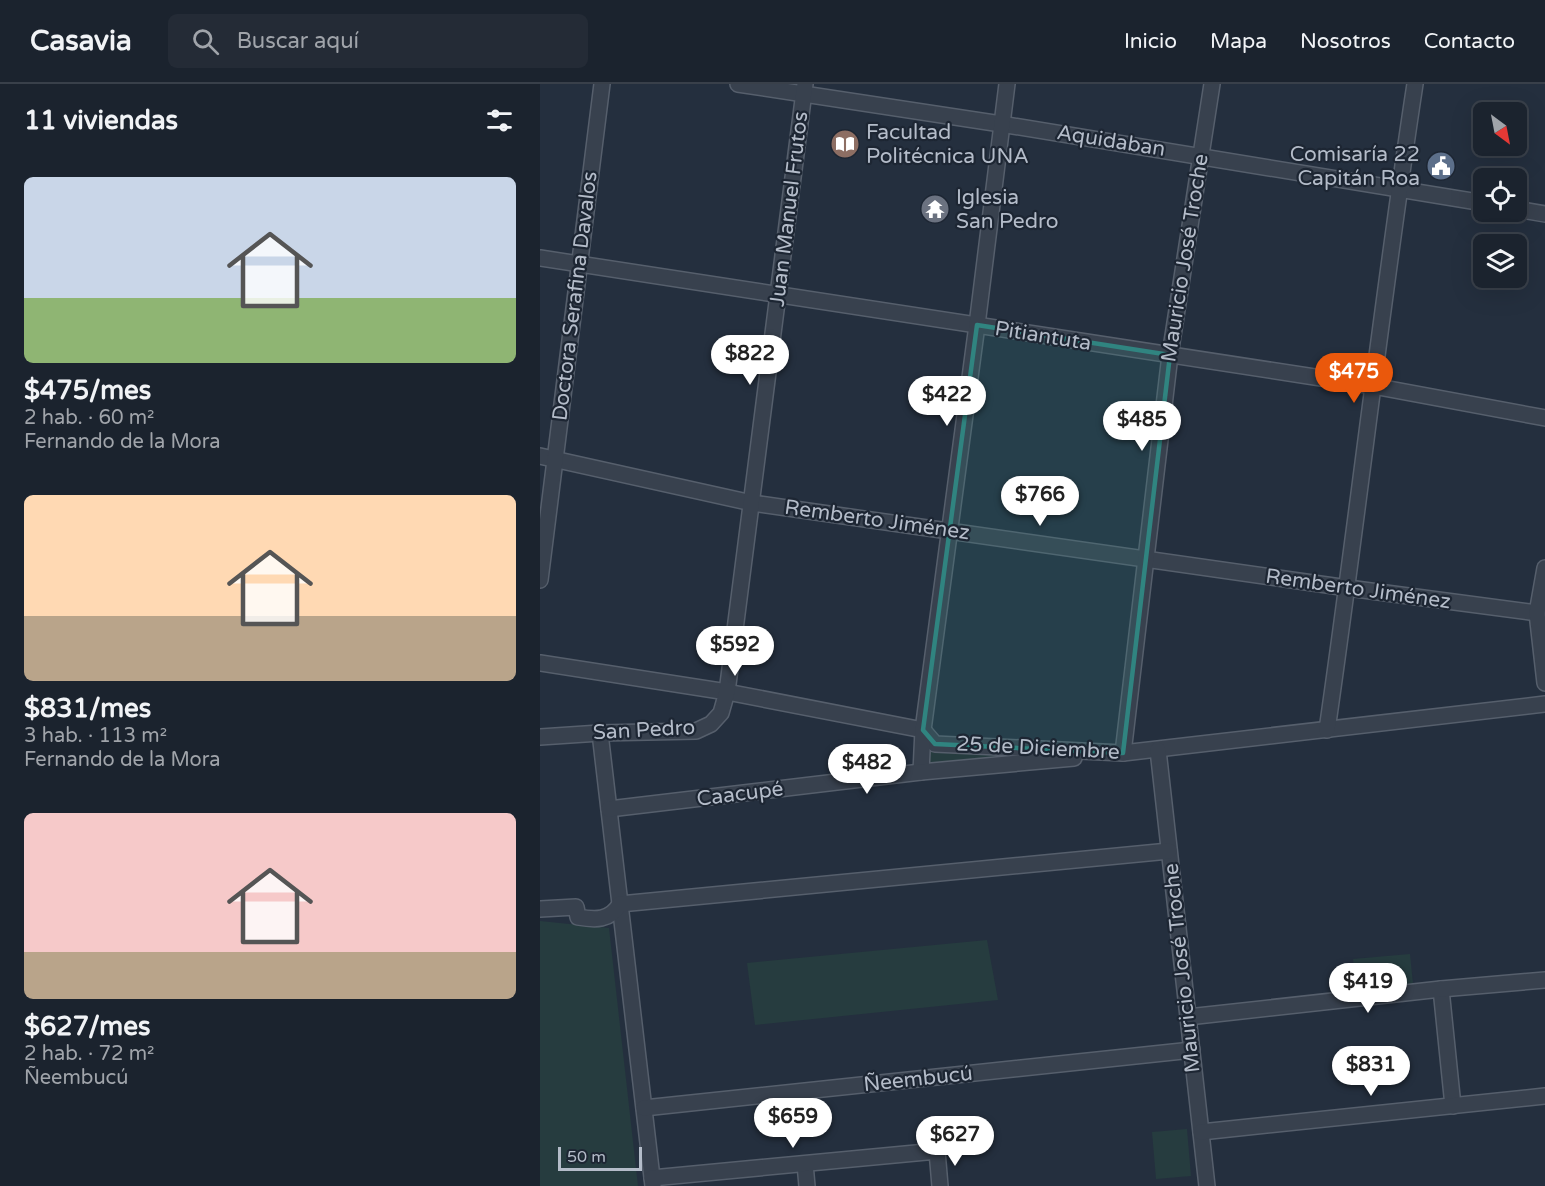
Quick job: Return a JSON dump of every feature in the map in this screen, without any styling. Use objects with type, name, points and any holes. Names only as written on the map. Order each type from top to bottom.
[{"type":"street","name":"Doctora Serafina Davalos","points":[[540,580],[547,458],[579,264],[602,84]]},
{"type":"street","name":"Aquidaban","points":[[738,84],[804,89],[1000,124],[1473,201]]},
{"type":"street","points":[[921,772],[923,730],[1007,84]]},
{"type":"street","name":"Mauricio José Troche","points":[[1123,753],[1170,355],[1212,84]]},
{"type":"street","points":[[1327,730],[1348,588],[1399,188],[1415,84]]},
{"type":"street","name":"Juan Manuel Frutos","points":[[727,692],[804,89]]},
{"type":"street","points":[[1527,211],[1545,214]]},
{"type":"street","name":"Pitiantuta","points":[[540,258],[1373,386],[1545,418]]},
{"type":"street","name":"Remberto Jiménez","points":[[547,458],[752,503],[1537,613]]},
{"type":"street","points":[[1545,568],[1537,613],[1545,683]]},
{"type":"street","name":"25 de Diciembre","points":[[540,663],[727,692],[923,730],[935,744],[1123,753],[1545,704]]},
{"type":"street","name":"San Pedro","points":[[540,737],[696,730],[711,724],[721,713],[727,692]]},
{"type":"street","points":[[600,733],[652,1182],[937,1151],[940,1186]]},
{"type":"street","name":"Mauricio José Troche","points":[[1158,750],[1207,1186]]},
{"type":"street","name":"Caacupé","points":[[609,809],[921,772],[1123,753]]},
{"type":"street","points":[[620,904],[1169,851]]},
{"type":"street","points":[[540,909],[576,907],[578,917],[606,918],[615,912],[620,904]]},
{"type":"street","points":[[1188,1017],[1440,989],[1545,980]]},
{"type":"street","points":[[1440,989],[1454,1106]]},
{"type":"street","name":"Ñeembucú","points":[[644,1108],[1192,1050]]},
{"type":"street","points":[[1201,1132],[1545,1096]]},
{"type":"street","points":[[805,1164],[807,1186]]},
{"type":"highlighted area","points":[[977,325],[1170,355],[1123,753],[935,744],[923,730]]},
{"type":"green space","points":[[928,751],[1060,753],[928,766]]},
{"type":"green space","points":[[540,921],[609,928],[638,1186],[540,1186]]},
{"type":"green space","points":[[987,940],[998,1000],[755,1025],[747,963]]},
{"type":"green space","points":[[1410,954],[1413,984],[1356,989],[1353,959]]},
{"type":"green space","points":[[1187,1129],[1191,1176],[1156,1179],[1152,1132]]},
{"type":"place","name":"Facultad Politécnica UNA","points":[[845,144]]},
{"type":"place","name":"Comisaría 22 Capitán Roa","points":[[1441,166]]},
{"type":"place","name":"Iglesia San Pedro","points":[[935,209]]}]
